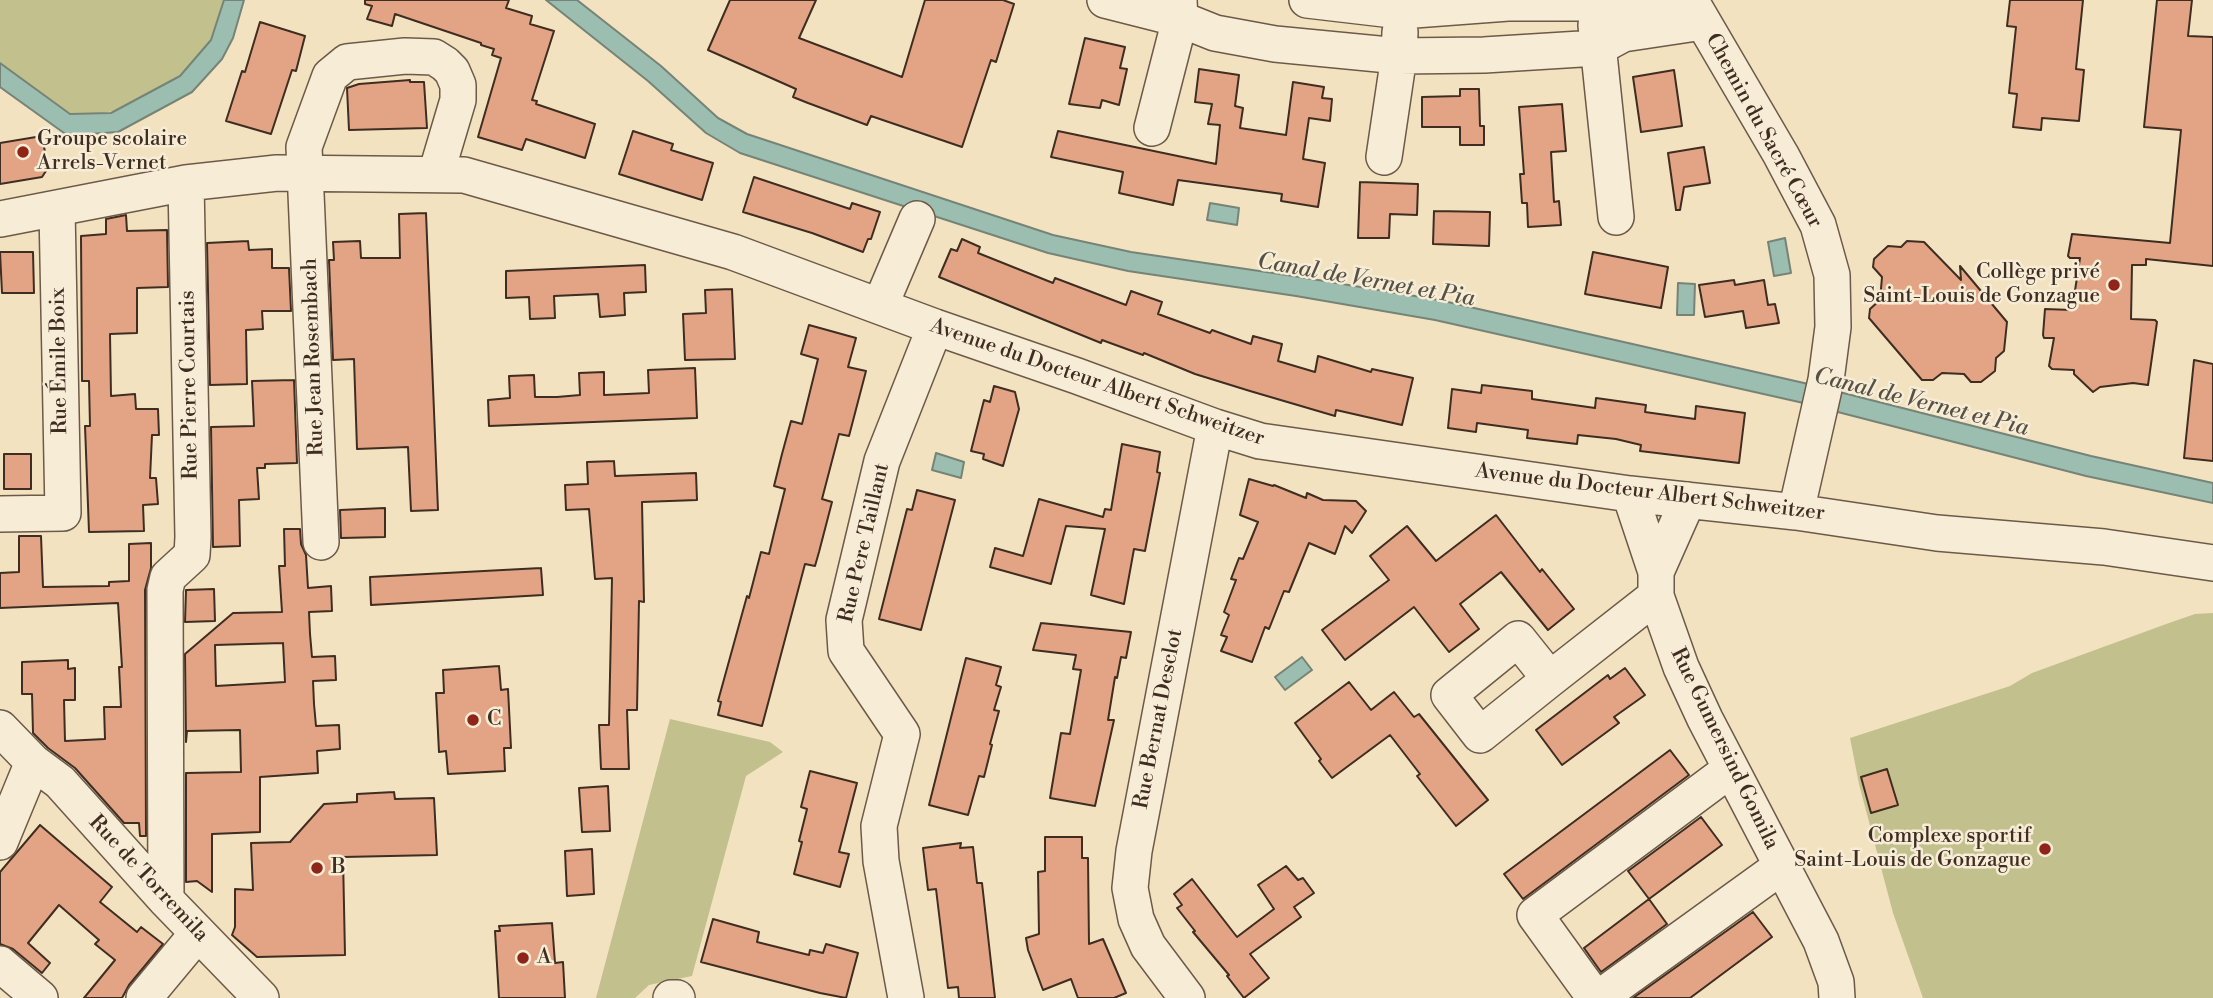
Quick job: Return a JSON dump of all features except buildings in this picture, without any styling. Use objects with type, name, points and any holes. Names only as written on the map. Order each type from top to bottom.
[{"type":"street","points":[[1105,0],[1180,9],[1215,33],[1275,44],[1399,56],[1484,55],[1597,48],[1623,34],[1697,11]]},
{"type":"street","points":[[1307,0],[1401,11],[1435,4],[1508,2],[1595,3],[1624,9],[1675,0]]},
{"type":"street","points":[[1595,3],[1597,48],[1616,217]]},
{"type":"street","points":[[1152,128],[1180,9]]},
{"type":"street","points":[[1384,157],[1399,56],[1401,11]]},
{"type":"street","name":"Chemin du Sacré Cœur","points":[[1697,11],[1781,155],[1818,225],[1832,275],[1833,327],[1822,396],[1796,512]]},
{"type":"street","points":[[307,172],[304,147],[330,76],[347,62],[405,56],[434,57],[452,71],[458,85],[458,100],[436,174]]},
{"type":"street","name":"Rue Jean Rosembach","points":[[307,172],[321,542]]},
{"type":"street","name":"Avenue du Docteur Albert Schweitzer","points":[[0,219],[186,183],[277,173],[464,175],[733,252],[935,327],[1259,441],[1630,494],[1796,512],[1937,533],[2105,547],[2213,563]]},
{"type":"street","name":"Rue Pierre Courtais","points":[[166,900],[166,590],[168,577],[192,555],[193,537],[186,183]]},
{"type":"street","name":"Rue Émile Boix","points":[[0,514],[63,513],[57,209]]},
{"type":"street","points":[[880,306],[918,219]]},
{"type":"street","name":"Rue Pere Taillant","points":[[906,998],[881,862],[879,826],[902,734],[846,651],[844,620],[883,461],[935,327]]},
{"type":"street","name":"Rue Bernat Desclot","points":[[1187,998],[1148,946],[1136,919],[1130,888],[1136,838],[1215,427]]},
{"type":"street","name":"Rue Gumersind Gomila","points":[[1630,494],[1681,667],[1821,941],[1836,982],[1837,998]]},
{"type":"street","points":[[1550,679],[1656,584],[1688,500]]},
{"type":"street","name":"Rue de Torremila","points":[[0,728],[33,762],[60,782],[166,900],[261,998]]},
{"type":"street","points":[[0,842],[33,762]]},
{"type":"street","points":[[1731,769],[1535,915],[1597,998],[1782,866]]},
{"type":"street","points":[[144,998],[198,933]]},
{"type":"street","points":[[0,964],[40,998]]},
{"type":"street","points":[[671,998],[677,998]]},
{"type":"shaded area","points":[[0,0],[234,0],[214,54],[146,105],[59,121],[0,75]]},
{"type":"shaded area","points":[[224,0],[244,0],[233,38],[222,59],[192,92],[118,132],[76,135],[64,133],[0,87],[0,63],[70,114],[111,113],[180,76],[211,40]]},
{"type":"shaded area","name":"Canal de Vernet et Pia","points":[[546,0],[577,0],[661,66],[718,118],[747,134],[1053,235],[1131,252],[1439,300],[1804,383],[2091,456],[2213,483],[2213,503],[2086,476],[1799,402],[1435,320],[1128,271],[1048,253],[740,153],[706,133],[648,81]]},
{"type":"shaded area","points":[[1210,203],[1239,208],[1237,225],[1207,220]]},
{"type":"shaded area","points":[[1785,238],[1791,273],[1774,276],[1768,242]]},
{"type":"shaded area","points":[[1678,283],[1695,284],[1694,315],[1677,315]]},
{"type":"shaded area","points":[[936,453],[964,462],[961,478],[932,470]]},
{"type":"shaded area","name":"Complexe sportif Saint-Louis de Gonzague","points":[[2213,613],[2213,998],[1923,998],[1893,913],[1859,784],[1850,738],[2010,686],[2032,673],[2195,614]]},
{"type":"shaded area","points":[[1302,657],[1312,670],[1285,690],[1275,677]]},
{"type":"shaded area","points":[[670,719],[770,742],[783,752],[746,776],[692,976],[649,985],[635,998],[596,998]]},
{"type":"place","name":"Groupe scolaire Arrels-Vernet","points":[[23,152]]},
{"type":"place","name":"Collège privé Saint-Louis de Gonzague","points":[[2114,285]]},
{"type":"place","name":"C","points":[[473,720]]},
{"type":"place","name":"Complexe sportif Saint-Louis de Gonzague","points":[[2045,849]]},
{"type":"place","name":"B","points":[[317,868]]},
{"type":"place","name":"A","points":[[523,958]]}]
